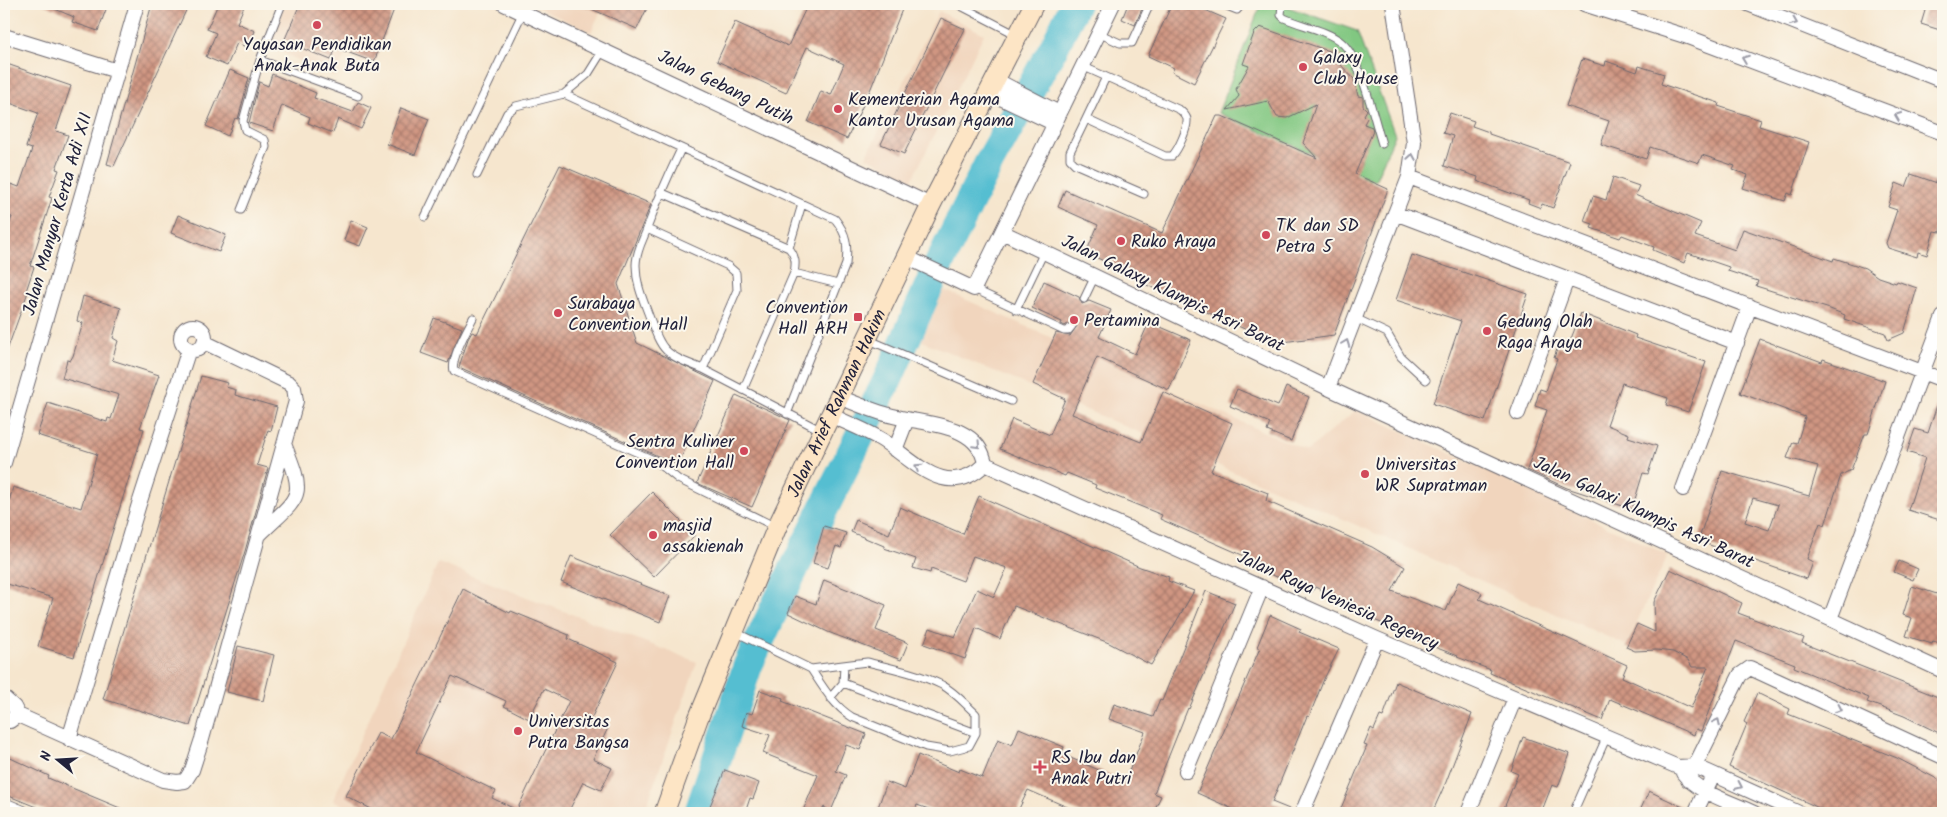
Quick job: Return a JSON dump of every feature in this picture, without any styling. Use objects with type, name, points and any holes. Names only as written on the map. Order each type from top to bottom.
[{"type":"main road","name":"Jalan Arief Rahman Hakim","points":[[664,813],[733,631],[777,527],[867,338],[912,261],[931,205],[1016,35],[1034,4]]},
{"type":"street","name":"Jalan Manyar Kerta Adi XII","points":[[4,463],[38,352],[137,4]]},
{"type":"street","name":"Jalan Gebang Putih","points":[[504,4],[931,205]]},
{"type":"street","points":[[912,261],[974,290],[1113,4]]},
{"type":"street","points":[[1328,388],[1409,177],[1414,143],[1393,4]]},
{"type":"street","points":[[1584,4],[1685,36],[1943,133]]},
{"type":"street","points":[[1748,4],[1943,81]]},
{"type":"street","points":[[4,36],[117,71]]},
{"type":"street","points":[[991,85],[1056,118]]},
{"type":"street","points":[[1409,177],[1943,380]]},
{"type":"street","points":[[1395,213],[1737,343]]},
{"type":"street","name":"Jalan Galaxy Klampis Asri Barat","points":[[1002,232],[1328,388]]},
{"type":"street","points":[[1518,413],[1567,279]]},
{"type":"street","points":[[1683,489],[1750,306]]},
{"type":"street","points":[[1830,619],[1943,317]]},
{"type":"street","points":[[195,326],[201,329],[204,335],[204,342],[198,349],[189,349],[183,345],[181,338],[183,332],[188,327],[195,326]]},
{"type":"street","points":[[4,698],[14,707],[18,715],[163,780],[185,781],[192,770],[296,401],[294,388],[278,376],[204,342]]},
{"type":"street","points":[[69,739],[134,522],[189,349]]},
{"type":"street","name":"Jalan Galaxi Klampis Asri Barat","points":[[1328,388],[1943,671]]},
{"type":"street","points":[[826,423],[854,427],[882,440],[928,474],[944,478],[965,478],[974,475],[984,464],[983,451],[974,440],[960,432],[893,416],[839,397]]},
{"type":"street","points":[[895,450],[908,419]]},
{"type":"street","points":[[258,535],[294,501],[298,492],[297,476],[284,444]]},
{"type":"street","name":"Jalan Raya Veniesia Regency","points":[[984,464],[1377,639],[1678,766],[1695,766],[1799,813]]},
{"type":"street","points":[[1186,772],[1262,587]]},
{"type":"street","points":[[1302,813],[1377,639]]},
{"type":"street","points":[[1688,780],[1740,675],[1750,668],[1943,757]]},
{"type":"street","points":[[1468,813],[1515,698]]},
{"type":"street","points":[[4,720],[10,721],[18,715]]},
{"type":"street","points":[[1678,766],[1688,780],[1754,813]]},
{"type":"street","points":[[1695,813],[1714,774]]},
{"type":"street","points":[[4,805],[22,813]]},
{"type":"lane","points":[[241,210],[266,147],[265,140],[246,130],[243,126],[260,60],[282,4]]},
{"type":"lane","points":[[957,4],[1016,35]]},
{"type":"lane","points":[[1098,33],[1120,43],[1132,43],[1150,4]]},
{"type":"lane","points":[[1222,4],[1237,10],[1242,4]]},
{"type":"lane","points":[[1282,4],[1282,15],[1284,18],[1341,42],[1351,54],[1365,86],[1382,144]]},
{"type":"lane","points":[[425,217],[522,12]]},
{"type":"lane","points":[[477,175],[507,113],[516,106],[564,94],[588,74],[603,49]]},
{"type":"lane","points":[[260,60],[358,96]]},
{"type":"lane","points":[[1082,66],[1180,110],[1186,115],[1187,121],[1176,152],[1172,156],[1166,156],[1086,119]]},
{"type":"lane","points":[[1106,76],[1070,152],[1070,159],[1074,164],[1144,194]]},
{"type":"lane","points":[[564,94],[835,219],[844,230],[848,243],[846,264],[787,414]]},
{"type":"lane","points":[[681,149],[660,192],[648,228],[640,243],[636,264],[638,286],[660,345],[668,353],[703,369],[787,414],[826,423]]},
{"type":"lane","points":[[660,192],[789,248],[794,254],[796,263],[794,273],[743,390]]},
{"type":"lane","points":[[789,248],[802,204]]},
{"type":"lane","points":[[648,228],[728,266],[736,273],[737,290],[703,369]]},
{"type":"lane","points":[[1016,310],[1044,252]]},
{"type":"lane","points":[[794,273],[838,284]]},
{"type":"lane","points":[[1084,299],[1095,276]]},
{"type":"lane","points":[[974,290],[1064,331],[1068,331],[1072,326]]},
{"type":"lane","points":[[473,318],[452,366],[454,371],[656,461],[678,479],[777,527]]},
{"type":"lane","points":[[1356,318],[1387,333],[1401,357],[1426,380]]},
{"type":"lane","points":[[867,338],[1011,401]]},
{"type":"lane","points":[[733,631],[811,669],[830,698],[842,711],[852,717],[926,747],[950,751],[969,746],[976,733],[976,714],[943,686],[912,674],[866,662],[811,669]]},
{"type":"lane","points":[[830,698],[843,683],[844,666]]},
{"type":"lane","points":[[843,683],[976,733]]},
{"type":"lane","points":[[1573,813],[1607,736]]},
{"type":"shaded area","name":"Yayasan Pendidikan Anak-Anak Buta","points":[[285,4],[367,4],[335,77],[268,46]]},
{"type":"shaded area","points":[[531,4],[604,4],[591,32]]},
{"type":"shaded area","points":[[939,11],[984,34],[912,180],[866,157]]},
{"type":"shaded area","name":"Universitas WR Supratman","points":[[942,289],[1307,451],[1356,410],[1668,555],[1626,645],[1293,497],[920,340]]},
{"type":"shaded area","name":"Universitas Putra Bangsa","points":[[438,563],[697,662],[644,813],[359,813],[333,800]]},
{"type":"green space","name":"Galaxy Club House","points":[[1261,4],[1279,4],[1357,31],[1395,135],[1375,181],[1218,113]]},
{"type":"building","points":[[43,4],[108,4],[98,31],[72,22],[74,17]]},
{"type":"building","points":[[152,4],[189,4],[114,166],[107,164]]},
{"type":"building","points":[[218,4],[245,4],[237,23],[255,31],[248,48],[237,43],[227,66],[206,57],[216,33],[207,29]]},
{"type":"building","name":"Yayasan Pendidikan Anak-Anak Buta","points":[[300,4],[396,4],[374,62],[336,48],[331,60],[284,41]]},
{"type":"building","points":[[580,4],[649,4],[637,29]]},
{"type":"building","points":[[808,4],[895,4],[903,7],[871,88],[847,139],[808,122],[821,91],[831,95],[844,64],[807,47],[786,93],[717,61],[735,22],[788,46]]},
{"type":"building","points":[[1128,4],[1144,4],[1135,25],[1122,19]]},
{"type":"building","points":[[1172,4],[1191,4],[1226,19],[1194,83],[1172,72],[1174,68],[1148,56]]},
{"type":"building","points":[[1927,4],[1943,4],[1943,31],[1921,24]]},
{"type":"building","points":[[941,18],[965,29],[904,154],[881,144]]},
{"type":"building","name":"TK dan SD Petra 5","points":[[1260,27],[1343,56],[1341,65],[1354,79],[1358,96],[1363,97],[1363,106],[1367,110],[1364,115],[1367,118],[1364,124],[1372,127],[1373,131],[1355,174],[1388,189],[1334,335],[1283,342],[1269,340],[1140,282],[1142,278],[1086,253],[1098,225],[1058,207],[1065,190],[1162,233],[1217,116],[1222,116],[1317,158],[1303,143],[1316,104],[1287,118],[1277,117],[1268,101],[1227,110],[1239,96],[1236,89],[1249,66],[1243,64],[1254,33]]},
{"type":"building","points":[[1582,59],[1605,66],[1606,61],[1637,72],[1639,66],[1664,74],[1661,84],[1719,103],[1718,106],[1761,120],[1759,126],[1809,142],[1792,195],[1788,193],[1785,201],[1743,188],[1748,175],[1733,170],[1735,166],[1702,155],[1699,163],[1650,147],[1646,159],[1601,145],[1609,121],[1566,106]]},
{"type":"building","points":[[4,63],[71,86],[56,131],[68,135],[56,169],[59,170],[49,197],[52,198],[30,266],[34,267],[26,291],[28,292],[6,353],[4,353],[4,271],[10,253],[4,251],[4,239],[12,217],[4,215],[4,207],[11,184],[19,187],[32,149],[26,147],[38,113],[4,101]]},
{"type":"building","points":[[230,70],[249,78],[238,119],[235,118],[228,136],[206,126]]},
{"type":"building","points":[[272,74],[316,93],[314,98],[353,112],[358,102],[371,108],[361,129],[338,119],[333,133],[308,123],[310,117],[282,105],[273,131],[249,123],[259,82],[268,86]]},
{"type":"building","points":[[401,108],[429,119],[415,155],[387,144]]},
{"type":"building","points":[[1450,113],[1474,121],[1472,126],[1489,132],[1489,134],[1570,162],[1553,208],[1542,204],[1541,208],[1528,203],[1529,200],[1477,181],[1478,177],[1444,166],[1453,136],[1443,133]]},
{"type":"building","name":"Surabaya Convention Hall","points":[[560,165],[651,204],[618,284],[637,343],[715,381],[678,465],[459,367],[468,339],[472,332],[477,334]]},
{"type":"building","points":[[1911,174],[1943,185],[1943,224],[1941,232],[1934,231],[1927,255],[1918,252],[1917,257],[1888,248],[1886,243],[1897,210],[1888,207],[1896,183],[1906,187]]},
{"type":"building","points":[[1613,177],[1639,186],[1635,195],[1701,223],[1695,236],[1735,250],[1743,229],[1833,261],[1834,258],[1865,268],[1878,277],[1917,288],[1904,333],[1888,340],[1885,333],[1844,319],[1845,315],[1756,286],[1758,281],[1728,271],[1729,267],[1688,253],[1684,263],[1653,250],[1654,247],[1622,235],[1620,238],[1591,228],[1593,224],[1584,221],[1593,196],[1606,200]]},
{"type":"building","points":[[178,215],[226,235],[219,252],[171,233]]},
{"type":"building","points":[[351,220],[368,227],[360,246],[344,240]]},
{"type":"building","name":"Gedung Olah Raga Araya","points":[[1412,255],[1528,294],[1485,421],[1433,404],[1461,321],[1396,300]]},
{"type":"building","points":[[1044,281],[1079,297],[1082,304],[1089,301],[1111,310],[1099,337],[1135,354],[1149,322],[1191,340],[1169,390],[1097,357],[1072,414],[1141,442],[1163,392],[1232,423],[1211,471],[1268,493],[1266,501],[1372,547],[1405,567],[1392,591],[1446,611],[1458,582],[1482,593],[1479,599],[1627,665],[1622,677],[1691,708],[1708,667],[1692,667],[1688,660],[1673,652],[1656,650],[1635,651],[1626,647],[1637,624],[1655,632],[1654,602],[1670,569],[1742,603],[1738,613],[1804,638],[1802,643],[1943,699],[1943,735],[1904,716],[1867,702],[1869,698],[1794,667],[1795,664],[1736,641],[1701,731],[1696,729],[1694,735],[1610,699],[1602,720],[1490,673],[1491,670],[1390,630],[1391,627],[1352,611],[1354,607],[1345,603],[1345,601],[1315,587],[1312,592],[1263,571],[1265,565],[1160,519],[1162,515],[1095,488],[1096,485],[1067,473],[1065,476],[1000,449],[1012,419],[1050,435],[1065,399],[1033,384],[1056,333],[1070,336],[1077,326],[1072,321],[1065,326],[1061,324],[1062,322],[1032,308]]},
{"type":"building","points":[[83,296],[121,308],[113,338],[118,341],[112,360],[159,375],[140,428],[144,429],[74,657],[38,646],[53,598],[4,583],[4,520],[13,487],[81,508],[97,454],[37,435],[48,403],[107,422],[108,418],[111,419],[119,395],[62,378],[67,360],[70,361],[73,356],[83,323],[77,321]]},
{"type":"building","points":[[1581,313],[1636,335],[1635,338],[1706,362],[1688,412],[1666,405],[1668,398],[1622,383],[1607,425],[1629,434],[1628,437],[1657,446],[1648,474],[1643,473],[1632,509],[1567,488],[1527,470],[1547,410],[1535,406],[1540,389],[1546,391],[1557,359],[1554,358],[1558,346],[1567,349]]},
{"type":"building","points":[[434,318],[462,328],[448,363],[421,353]]},
{"type":"building","points":[[1760,339],[1822,362],[1823,359],[1885,381],[1868,434],[1865,434],[1851,470],[1841,475],[1825,525],[1820,523],[1807,559],[1813,562],[1807,579],[1698,541],[1722,471],[1809,496],[1818,466],[1787,458],[1793,442],[1797,443],[1805,417],[1740,393]],"holes":[[[1753,498],[1778,505],[1769,530],[1745,522]]]},
{"type":"building","points":[[201,376],[228,383],[226,387],[236,390],[235,395],[277,407],[271,431],[268,430],[257,465],[268,468],[245,551],[190,726],[103,699]]},
{"type":"building","points":[[1286,387],[1309,397],[1291,441],[1267,431],[1270,423],[1230,406],[1237,389],[1278,406]]},
{"type":"building","points":[[1941,393],[1943,394],[1943,521],[1908,510],[1925,458],[1907,452],[1915,429],[1928,433]]},
{"type":"building","name":"Sentra Kuliner Convention Hall","points":[[736,395],[790,420],[752,507],[697,483]]},
{"type":"building","name":"masjid assakienah","points":[[652,492],[695,535],[654,577],[610,535]]},
{"type":"building","points":[[979,496],[1140,567],[1169,577],[1168,581],[1194,591],[1151,665],[1109,643],[1014,606],[1000,639],[976,628],[965,659],[924,644],[930,628],[955,637],[977,589],[994,597],[1007,568],[973,556],[963,581],[931,569],[930,573],[913,568],[916,559],[884,548],[884,546],[851,532],[856,520],[889,534],[900,507],[963,534]]},
{"type":"building","points":[[824,526],[846,533],[841,548],[836,546],[828,568],[813,563]]},
{"type":"building","points":[[571,556],[670,596],[660,622],[561,582]]},
{"type":"building","points":[[1899,561],[1918,569],[1913,580],[1894,572]]},
{"type":"building","points":[[824,580],[886,605],[876,630],[908,643],[901,660],[828,632],[788,613],[795,596],[816,604]]},
{"type":"building","points":[[1912,586],[1943,596],[1943,644],[1933,641],[1932,644],[1906,636],[1912,618],[1903,615]]},
{"type":"building","points":[[463,589],[510,613],[511,611],[569,635],[568,639],[618,662],[591,719],[608,728],[593,759],[612,768],[601,790],[583,782],[568,813],[379,813],[346,796],[378,733],[391,739]],"holes":[[[452,676],[506,701],[504,706],[529,719],[544,689],[569,701],[517,810],[492,798],[496,791],[416,752]]]},
{"type":"building","points":[[1206,591],[1235,603],[1188,708],[1154,793],[1161,796],[1153,813],[1081,813],[1028,790],[1017,813],[988,813],[977,808],[975,813],[940,813],[917,805],[914,813],[876,813],[887,782],[905,789],[918,755],[959,772],[960,769],[982,778],[998,739],[1012,745],[1019,728],[1064,747],[1061,754],[1125,781],[1145,732],[1109,719],[1114,704],[1153,717],[1160,700],[1162,701]]},
{"type":"building","points":[[1270,615],[1301,629],[1299,632],[1339,649],[1324,679],[1309,717],[1307,716],[1272,802],[1294,811],[1293,813],[1242,813],[1197,793],[1260,648],[1257,647]]},
{"type":"building","points":[[238,646],[274,655],[263,701],[227,692]]},
{"type":"building","points":[[1396,682],[1472,714],[1446,782],[1432,813],[1339,813],[1367,746],[1364,745],[1371,728],[1374,730],[1380,716],[1383,717]]},
{"type":"building","points":[[760,690],[783,698],[782,701],[866,734],[860,750],[846,745],[836,771],[846,775],[831,811],[824,807],[821,813],[802,813],[818,775],[763,753],[770,735],[742,726],[746,712],[752,714]]},
{"type":"building","points":[[1757,693],[1790,709],[1788,714],[1897,758],[1943,782],[1943,813],[1830,813],[1729,767],[1747,724],[1744,722]]},
{"type":"building","points":[[1523,737],[1570,754],[1558,787],[1552,785],[1541,813],[1502,813],[1518,774],[1511,771]]},
{"type":"building","points":[[4,755],[49,776],[48,778],[132,813],[51,813],[4,794]]},
{"type":"building","points":[[725,770],[759,783],[753,799],[750,798],[745,813],[707,813]]},
{"type":"building","points":[[1649,791],[1687,809],[1686,813],[1639,813]]},
{"type":"waterway","points":[[699,813],[748,665],[888,379],[937,268],[989,163],[1055,45],[1075,4]]},
{"type":"place","name":"Yayasan Pendidikan Anak-Anak Buta","points":[[317,25]]},
{"type":"place","name":"Galaxy Club House","points":[[1303,67]]},
{"type":"place","name":"Kementerian Agama Kantor Urusan Agama","points":[[838,109]]},
{"type":"place","name":"TK dan SD Petra 5","points":[[1266,235]]},
{"type":"place","name":"Ruko Araya","points":[[1121,241]]},
{"type":"place","name":"Surabaya Convention Hall","points":[[558,313]]},
{"type":"place","name":"Convention Hall ARH","points":[[858,317]]},
{"type":"place","name":"Pertamina","points":[[1074,320]]},
{"type":"place","name":"Gedung Olah Raga Araya","points":[[1487,331]]},
{"type":"place","name":"Sentra Kuliner Convention Hall","points":[[744,451]]},
{"type":"place","name":"Universitas WR Supratman","points":[[1365,474]]},
{"type":"place","name":"masjid assakienah","points":[[653,535]]},
{"type":"place","name":"Universitas Putra Bangsa","points":[[518,731]]},
{"type":"place","name":"RS Ibu dan Anak Putri","points":[[1040,767]]}]
